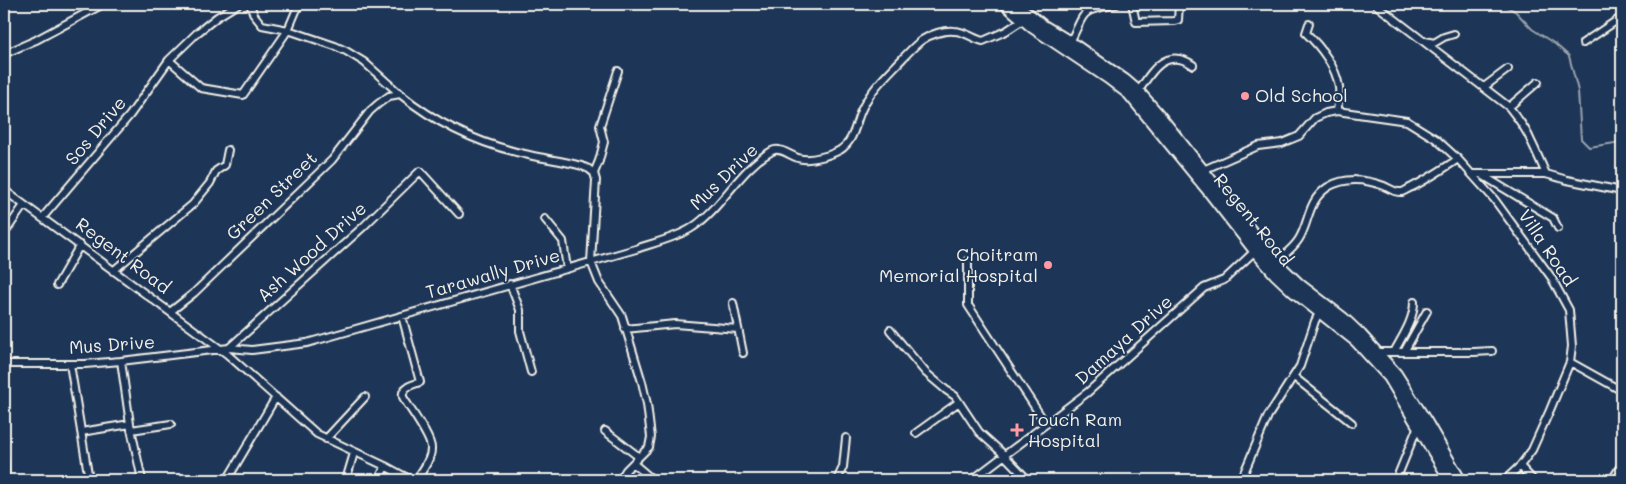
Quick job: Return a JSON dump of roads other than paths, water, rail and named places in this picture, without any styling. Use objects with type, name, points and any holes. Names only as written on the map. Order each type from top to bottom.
[{"type":"main road","name":"Regent Road","points":[[1005,4],[1023,20],[1113,71],[1136,96],[1159,115],[1199,172],[1258,248],[1273,265],[1300,285],[1389,377],[1460,480]]},
{"type":"main road","name":"Regent Road","points":[[1016,4],[1068,46]]},
{"type":"main road","name":"Regent Road","points":[[1322,308],[1343,318],[1396,374],[1450,480]]},
{"type":"street","points":[[4,54],[36,40],[103,4]]},
{"type":"street","name":"Sos Drive","points":[[43,217],[130,115],[169,60],[196,33],[238,4]]},
{"type":"street","points":[[250,4],[254,15],[262,25],[288,30],[346,51],[364,62],[400,94],[457,131],[527,155],[582,166],[594,173]]},
{"type":"street","points":[[169,60],[201,88],[244,95],[288,30],[299,4]]},
{"type":"street","points":[[1068,46],[1086,11],[1092,8],[1117,4]]},
{"type":"street","points":[[1132,4],[1136,22],[1178,20],[1179,4]]},
{"type":"street","points":[[1375,4],[1509,106],[1532,142],[1546,174]]},
{"type":"street","points":[[1583,44],[1622,17]]},
{"type":"street","name":"Mus Drive","points":[[591,262],[636,249],[693,228],[750,168],[773,151],[777,150],[804,160],[840,150],[852,137],[860,112],[868,97],[878,84],[923,40],[943,32],[956,31],[983,41],[1006,32],[1023,20]]},
{"type":"street","points":[[1199,172],[1258,146],[1282,143],[1299,136],[1315,118],[1336,111],[1339,87],[1331,65],[1322,51],[1306,33],[1309,24]]},
{"type":"street","points":[[1421,40],[1434,43],[1454,34]]},
{"type":"street","points":[[1136,96],[1153,70],[1168,59],[1179,58],[1193,65]]},
{"type":"street","points":[[1484,87],[1508,69]]},
{"type":"street","points":[[618,71],[600,126],[604,142],[594,173],[597,187],[591,262],[598,282],[622,316],[642,382],[647,404],[651,443],[626,470],[620,480]]},
{"type":"street","points":[[1509,106],[1538,82]]},
{"type":"street","name":"Green Street","points":[[170,312],[194,293],[332,160],[364,117],[389,96],[400,94]]},
{"type":"street","name":"Villa Road","points":[[1336,111],[1407,121],[1436,139],[1458,159],[1494,199],[1551,277],[1569,310],[1572,346],[1570,362],[1527,458],[1505,480]]},
{"type":"street","points":[[113,271],[193,204],[206,188],[216,171],[225,165],[228,150]]},
{"type":"street","points":[[1273,265],[1299,239],[1309,210],[1316,198],[1327,188],[1340,182],[1354,180],[1373,182],[1396,192],[1402,192],[1421,183],[1458,159]]},
{"type":"street","name":"Ash Wood Drive","points":[[225,349],[363,227],[420,171],[459,214]]},
{"type":"street","points":[[1472,174],[1546,174],[1622,191]]},
{"type":"street","points":[[1481,174],[1553,218],[1558,228]]},
{"type":"street","name":"Regent Road","points":[[4,190],[43,217],[113,271],[225,349],[276,397],[322,436],[410,480]]},
{"type":"street","points":[[4,234],[24,205]]},
{"type":"street","points":[[545,219],[563,241],[567,269]]},
{"type":"street","points":[[57,285],[80,245]]},
{"type":"street","name":"Damaya Drive","points":[[972,480],[1088,392],[1204,288],[1224,280],[1258,248]]},
{"type":"street","points":[[968,261],[968,305],[1046,424]]},
{"type":"street","name":"Tarawally Drive","points":[[225,349],[252,350],[308,343],[591,262]]},
{"type":"street","points":[[510,284],[520,310],[520,331],[531,372]]},
{"type":"street","points":[[1394,352],[1414,310],[1414,302]]},
{"type":"street","points":[[733,303],[743,354]]},
{"type":"street","points":[[1241,480],[1268,416],[1300,366],[1322,308]]},
{"type":"street","points":[[1404,352],[1427,311]]},
{"type":"street","points":[[402,316],[420,382],[404,389],[402,393],[403,398],[427,435],[432,449],[416,480]]},
{"type":"street","points":[[625,329],[684,324],[738,329]]},
{"type":"street","points":[[890,330],[926,373],[955,396],[979,432],[1028,480]]},
{"type":"street","name":"Mus Drive","points":[[4,364],[70,364],[121,361],[225,349]]},
{"type":"street","points":[[1376,352],[1474,352],[1492,350]]},
{"type":"street","points":[[121,361],[130,427],[142,480]]},
{"type":"street","points":[[1570,362],[1622,390]]},
{"type":"street","points":[[70,364],[89,480]]},
{"type":"street","points":[[1294,377],[1352,423]]},
{"type":"street","points":[[227,480],[276,397]]},
{"type":"street","points":[[322,436],[365,397]]},
{"type":"street","points":[[916,432],[960,402]]},
{"type":"street","points":[[81,432],[171,424]]},
{"type":"street","points":[[1396,480],[1422,424]]},
{"type":"street","points":[[604,431],[639,457]]},
{"type":"street","points":[[837,480],[844,467],[846,438]]},
{"type":"street","points":[[346,480],[354,453]]},
{"type":"street","points":[[4,459],[5,480]]},
{"type":"street","points":[[633,463],[653,480]]},
{"type":"street","points":[[1612,480],[1622,464]]},
{"type":"street","points":[[379,480],[385,466]]},
{"type":"street","points":[[1520,466],[1533,480]]},
{"type":"waterway","points":[[1503,4],[1516,12],[1532,29],[1569,56],[1578,91],[1581,139],[1589,147],[1622,142]]},
{"type":"place","name":"Old School","points":[[1245,96]]},
{"type":"place","name":"Choitram Memorial Hospital","points":[[1048,265]]},
{"type":"place","name":"Touch Ram Hospital","points":[[1017,430]]}]
